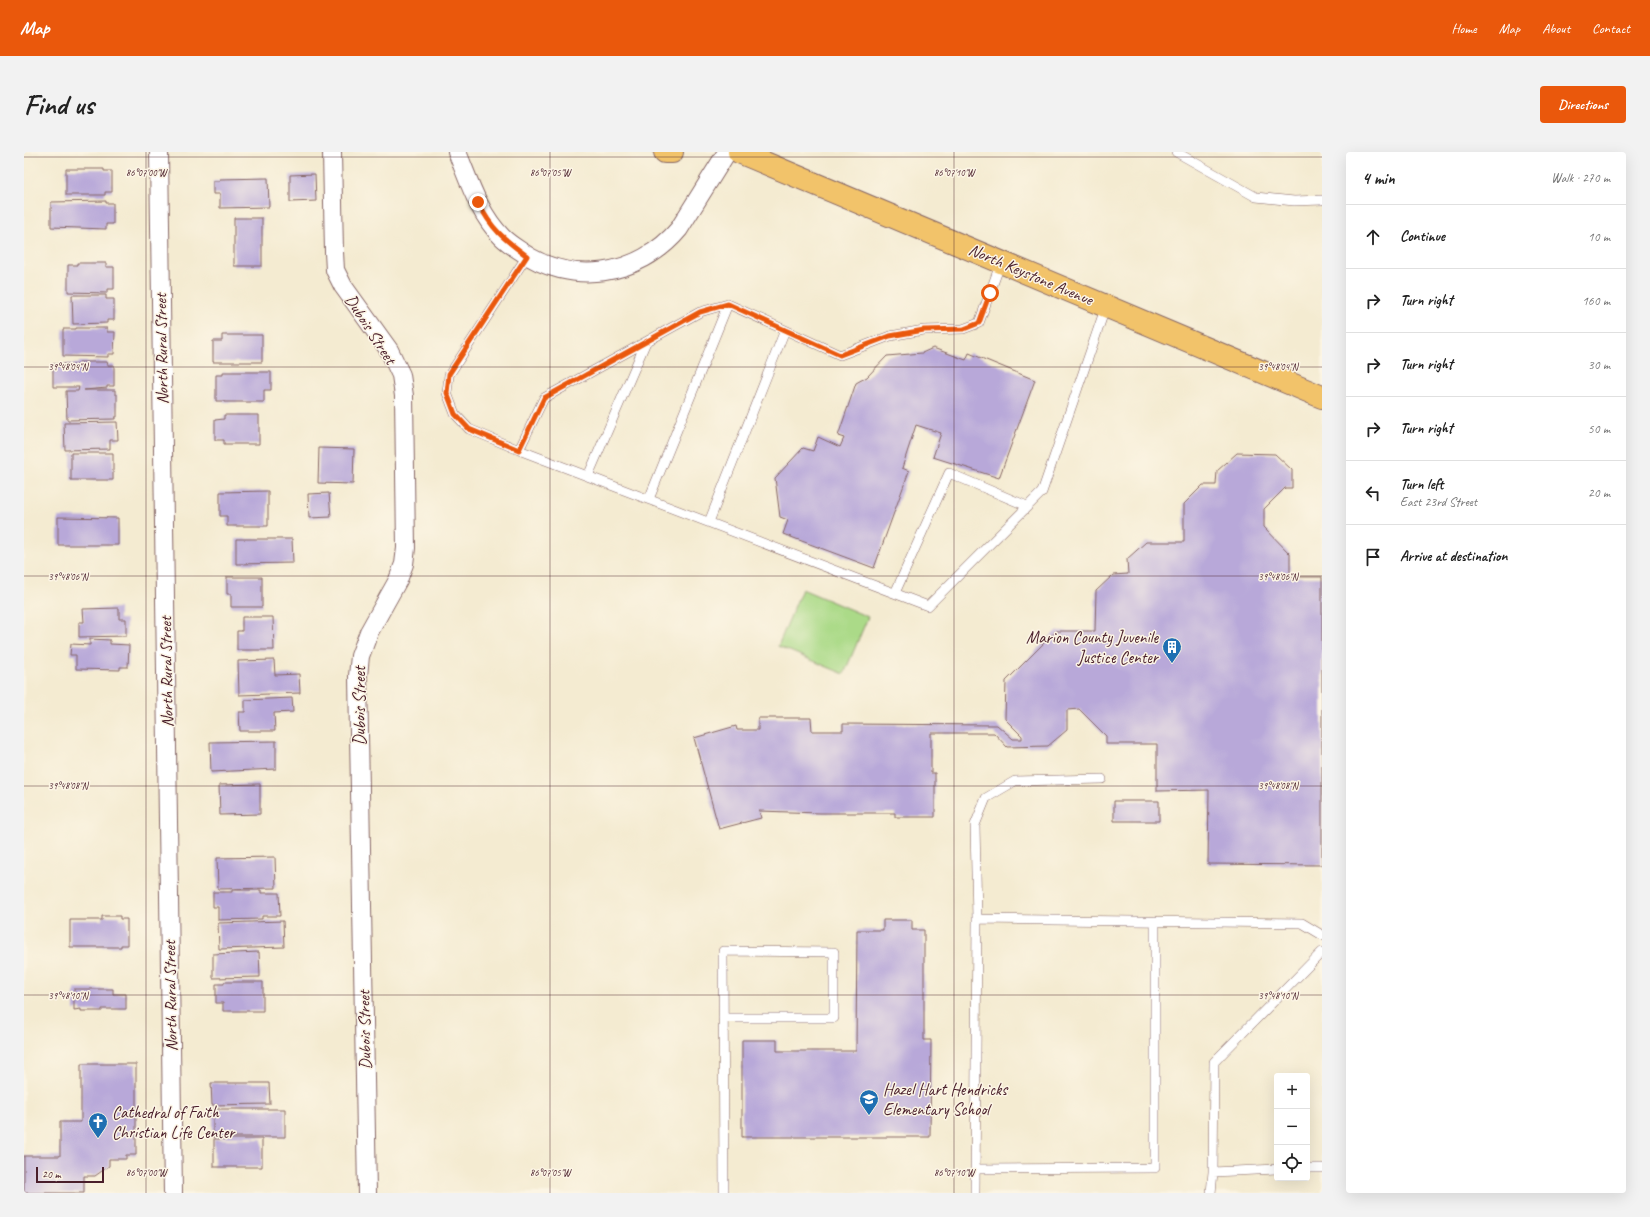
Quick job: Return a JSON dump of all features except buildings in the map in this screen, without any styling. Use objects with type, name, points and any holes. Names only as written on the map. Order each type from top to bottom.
[{"type":"main road","points":[[665,152],[672,152]]},
{"type":"main road","name":"North Keystone Avenue","points":[[739,152],[1322,397]]},
{"type":"street","name":"North Rural Street","points":[[159,152],[173,1193]]},
{"type":"street","name":"Dubois Street","points":[[332,152],[335,270],[343,286],[389,350],[401,375],[404,396],[406,548],[404,564],[398,580],[369,632],[360,656],[358,676],[367,1193]]},
{"type":"street","points":[[457,152],[483,212],[502,237],[536,261],[556,269],[577,272],[598,272],[628,266],[656,251],[679,229],[727,152]]},
{"type":"lane","points":[[1176,152],[1256,197],[1294,201],[1322,200]]},
{"type":"lane","points":[[527,256],[449,374],[447,393],[455,414],[469,429],[519,450],[928,606],[1042,492],[1106,306]]},
{"type":"lane","points":[[519,450],[544,398],[700,312],[728,304],[840,355],[890,336],[924,330],[964,329],[979,323],[1001,262]]},
{"type":"lane","points":[[649,499],[728,304]]},
{"type":"lane","points":[[709,522],[785,330]]},
{"type":"lane","points":[[588,476],[646,342]]},
{"type":"lane","points":[[895,593],[950,472],[1027,506]]},
{"type":"lane","points":[[975,1193],[975,825],[986,798],[1015,781],[1102,779]]},
{"type":"lane","points":[[976,919],[1302,923],[1322,935]]},
{"type":"lane","points":[[975,1169],[1154,1168],[1155,921]]},
{"type":"lane","points":[[723,1018],[834,1018],[834,952],[723,951],[723,1018],[724,1193]]},
{"type":"lane","points":[[1212,1193],[1214,1062],[1322,952]]},
{"type":"lane","points":[[1310,1168],[1322,1168]]},
{"type":"lane","points":[[1213,1172],[1274,1169]]},
{"type":"green space","points":[[802,589],[868,617],[844,674],[778,646]]},
{"type":"place","name":"Marion County Juvenile Justice Center","points":[[1172,664]]},
{"type":"place","name":"Hazel Hart Hendricks Elementary School","points":[[869,1116]]},
{"type":"place","name":"Cathedral of Faith Christian Life Center","points":[[98,1139]]},
{"type":"route","points":[[478,202],[483,212],[502,237],[527,256],[449,374],[447,393],[455,414],[469,429],[519,450],[544,398],[700,312],[728,304],[840,355],[890,336],[924,330],[964,329],[979,323],[990,293]]}]
